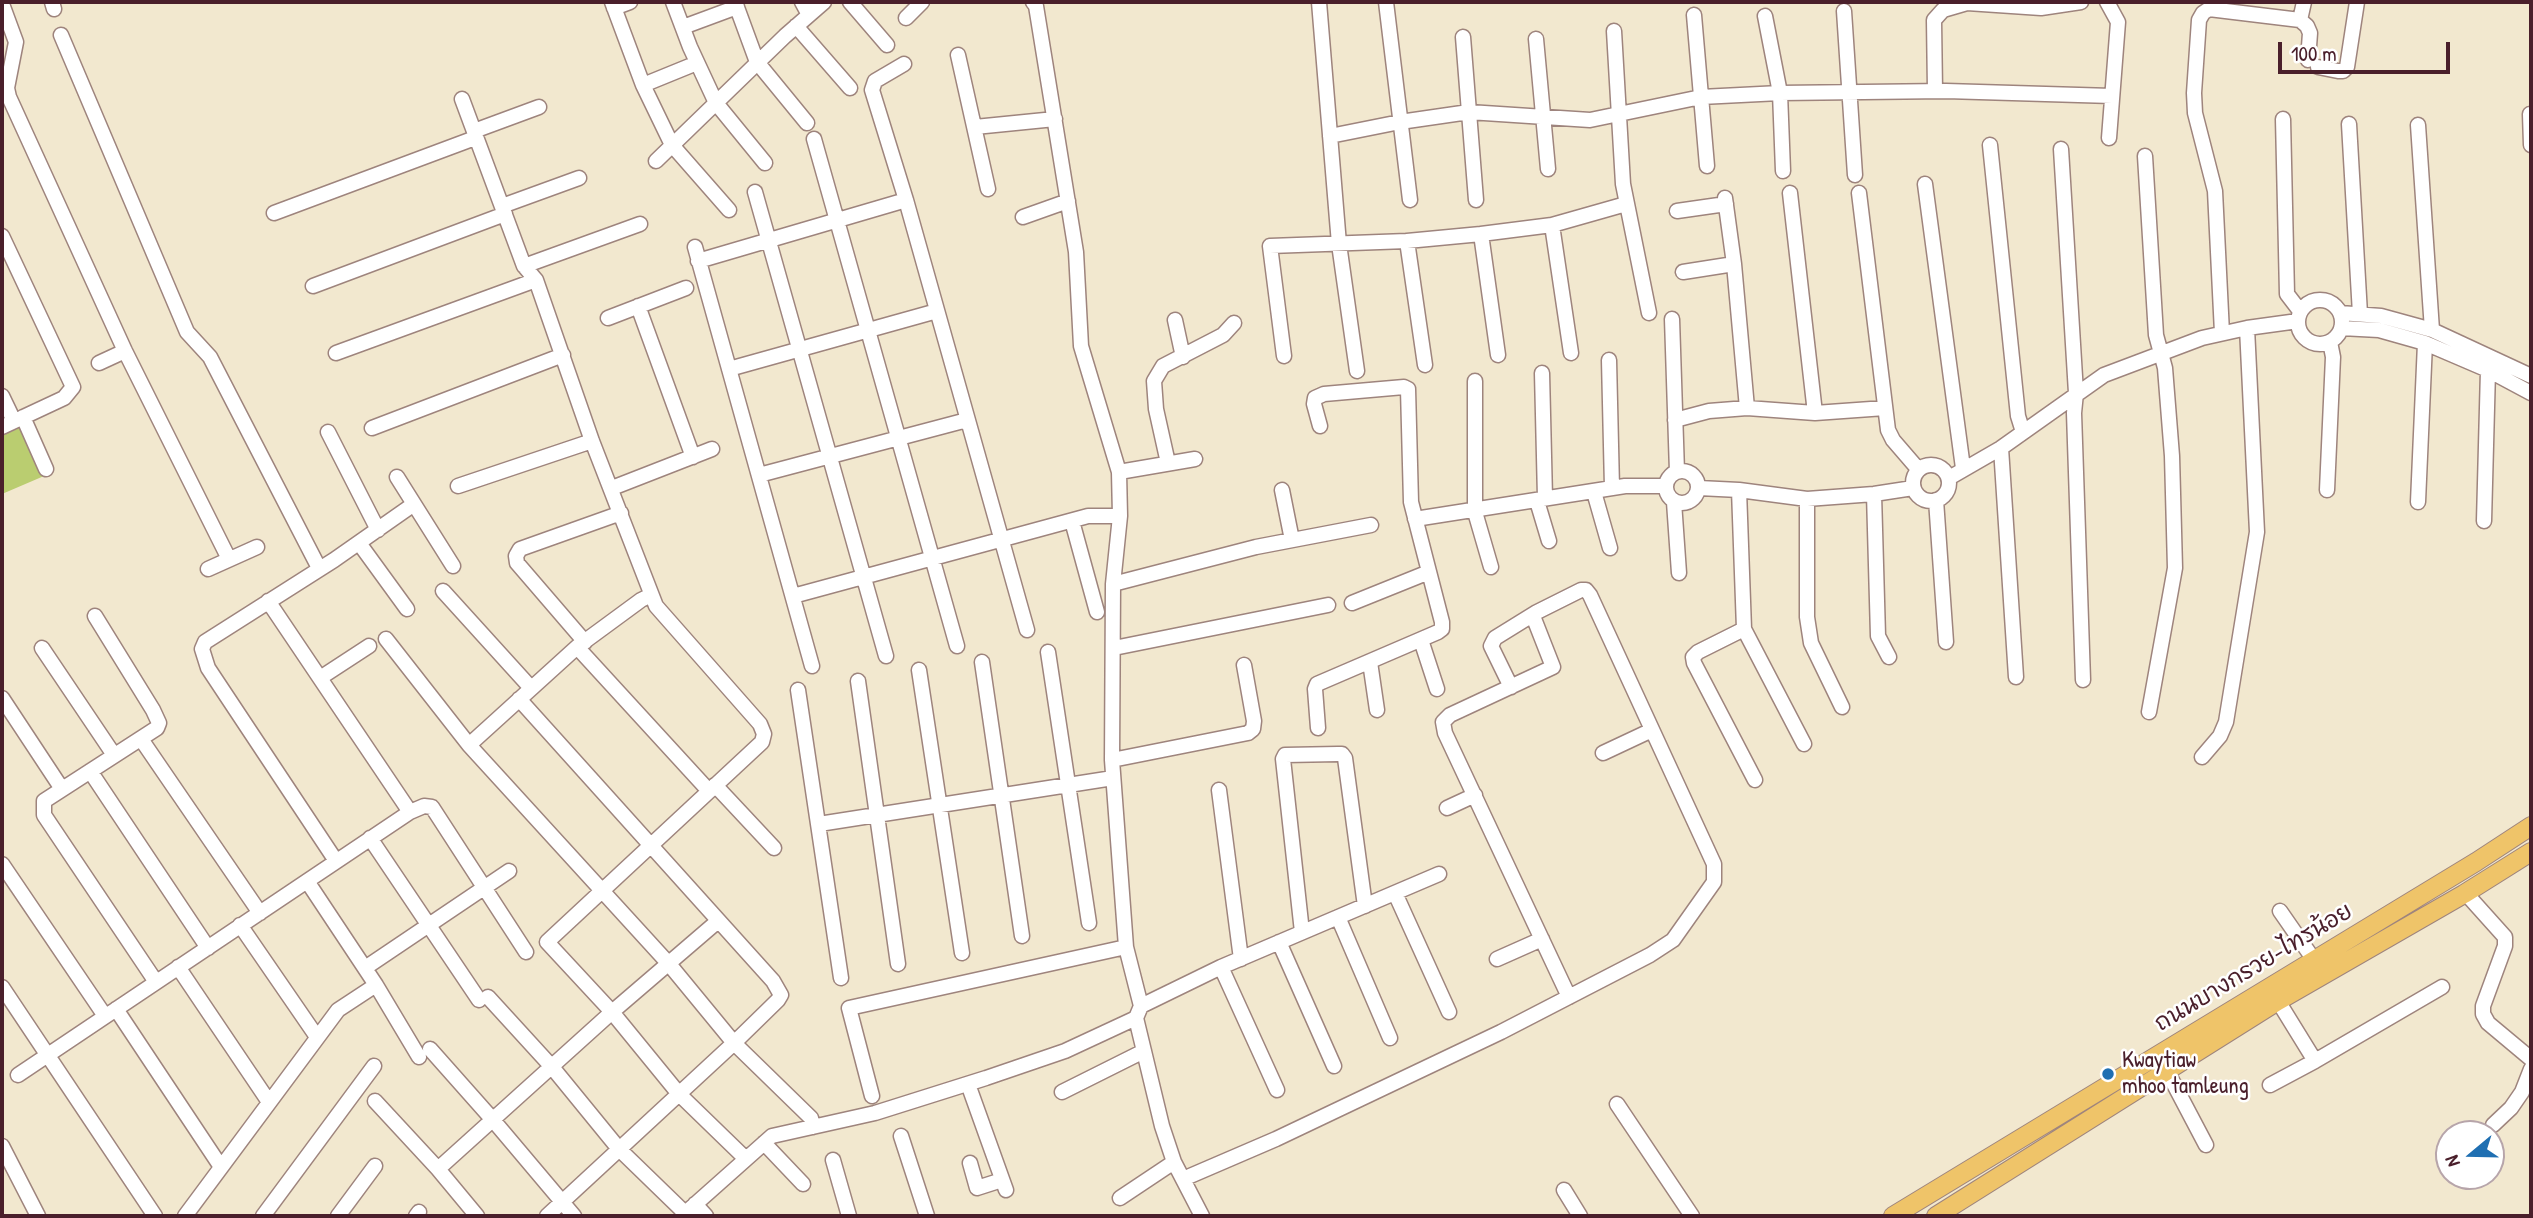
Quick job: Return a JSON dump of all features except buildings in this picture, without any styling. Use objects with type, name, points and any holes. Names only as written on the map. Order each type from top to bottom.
[{"type":"main road","name":"ถนนบางกรวย-ไทรน้อย","points":[[1893,1216],[2531,826]]},
{"type":"main road","name":"ถนนบางกรวย-ไทรน้อย","points":[[1936,1216],[2278,1001],[2464,894],[2531,852]]},
{"type":"street","points":[[630,2],[613,5],[643,85],[672,145],[729,210]]},
{"type":"street","points":[[673,2],[716,103],[765,163]]},
{"type":"street","points":[[802,2],[808,15]]},
{"type":"street","points":[[656,161],[757,62],[824,2]]},
{"type":"street","points":[[850,2],[887,44]]},
{"type":"street","points":[[906,18],[922,2]]},
{"type":"street","points":[[1033,2],[1036,6],[1076,252],[1081,346],[1119,472],[1120,516],[1113,584],[1112,760],[1126,947],[1144,1051],[1162,1126],[1174,1162],[1202,1216]]},
{"type":"street","points":[[1319,2],[1339,244],[1357,371]]},
{"type":"street","points":[[1386,2],[1410,200]]},
{"type":"street","points":[[1935,91],[1934,20],[1943,10],[1967,2],[2041,5],[2081,2]]},
{"type":"street","points":[[2107,2],[2118,22],[2109,138]]},
{"type":"street","points":[[2300,20],[2304,2]]},
{"type":"street","points":[[2222,333],[2215,191],[2195,113],[2200,19],[2209,9],[2300,20],[2310,33],[2313,64],[2343,71],[2347,67],[2357,2]]},
{"type":"street","points":[[2,4],[5,23],[16,42],[7,88],[9,97],[125,351],[229,559]]},
{"type":"street","points":[[683,27],[736,4],[757,62],[807,123]]},
{"type":"street","points":[[1844,11],[1855,174]]},
{"type":"street","points":[[1694,15],[1707,166]]},
{"type":"street","points":[[1765,16],[1780,93],[1783,171]]},
{"type":"street","points":[[796,26],[850,88]]},
{"type":"street","points":[[1614,31],[1626,204],[1648,313]]},
{"type":"street","points":[[61,35],[187,331],[210,357],[319,568]]},
{"type":"street","points":[[1463,37],[1476,200]]},
{"type":"street","points":[[1536,39],[1548,169]]},
{"type":"street","points":[[958,55],[988,188]]},
{"type":"street","points":[[643,85],[697,63]]},
{"type":"street","points":[[904,64],[875,81],[872,90],[906,200],[1027,630]]},
{"type":"street","points":[[1330,136],[1469,112],[1590,120],[1701,97],[1935,91],[2112,96]]},
{"type":"street","points":[[462,99],[524,266],[536,280],[592,441],[656,606],[760,724],[764,734],[762,742],[547,942],[612,1013],[679,1094],[746,1159]]},
{"type":"street","points":[[274,212],[540,107]]},
{"type":"street","points":[[2529,114],[2531,145]]},
{"type":"street","points":[[975,127],[1055,119]]},
{"type":"street","points":[[2283,119],[2287,294],[2299,316],[2299,330],[2304,338],[2320,344],[2330,342]]},
{"type":"street","points":[[2349,124],[2360,314]]},
{"type":"street","points":[[2418,125],[2428,337],[2418,502]]},
{"type":"street","points":[[814,139],[957,646]]},
{"type":"street","points":[[1990,145],[2018,416],[2023,432]]},
{"type":"street","points":[[2061,149],[2076,393],[2074,413],[2083,680]]},
{"type":"street","points":[[2145,156],[2156,335],[2165,368],[2172,456],[2175,568],[2149,712]]},
{"type":"street","points":[[313,286],[579,178]]},
{"type":"street","points":[[1925,184],[1963,468]]},
{"type":"street","points":[[755,192],[886,656]]},
{"type":"street","points":[[1790,193],[1815,413]]},
{"type":"street","points":[[1859,193],[1889,435],[1917,470]]},
{"type":"street","points":[[812,666],[697,254],[769,240],[906,200]]},
{"type":"street","points":[[1023,217],[1068,201]]},
{"type":"street","points":[[1677,211],[1726,201],[1747,408]]},
{"type":"street","points":[[1284,356],[1269,246],[1407,241],[1481,234],[1552,225],[1626,204]]},
{"type":"street","points":[[524,266],[640,224]]},
{"type":"street","points":[[1552,225],[1571,353]]},
{"type":"street","points":[[1481,234],[1497,355]]},
{"type":"street","points":[[2,236],[73,387],[64,398],[13,421]]},
{"type":"street","points":[[1407,241],[1425,365]]},
{"type":"street","points":[[1683,272],[1734,264]]},
{"type":"street","points":[[336,354],[536,280]]},
{"type":"street","points":[[608,318],[686,288]]},
{"type":"street","points":[[1949,478],[1939,466],[1933,464],[1917,470],[1912,481],[1913,488],[1923,499],[1936,500],[1947,491],[1949,478],[2001,448],[2104,375],[2161,352],[2222,333],[2299,316],[2311,302],[2319,299],[2335,306],[2340,321],[2330,342],[2333,357],[2327,490]]},
{"type":"street","points":[[638,306],[693,457]]},
{"type":"street","points":[[729,369],[936,311]]},
{"type":"street","points":[[2340,321],[2360,314],[2381,316],[2531,376]]},
{"type":"street","points":[[1671,318],[1677,472]]},
{"type":"street","points":[[1175,320],[1183,357]]},
{"type":"street","points":[[2340,321],[2428,337],[2531,393]]},
{"type":"street","points":[[1168,463],[1156,409],[1154,381],[1163,366],[1223,335],[1234,323]]},
{"type":"street","points":[[2202,757],[2220,736],[2225,722],[2257,532],[2247,328]]},
{"type":"street","points":[[99,363],[125,351]]},
{"type":"street","points":[[372,428],[563,355]]},
{"type":"street","points":[[1609,360],[1612,488]]},
{"type":"street","points":[[2484,521],[2488,370]]},
{"type":"street","points":[[1542,373],[1541,499],[1549,541]]},
{"type":"street","points":[[1475,381],[1475,512],[1491,567]]},
{"type":"street","points":[[1318,728],[1317,684],[1442,629],[1411,502],[1408,389],[1404,387],[1324,394],[1315,398],[1320,426]]},
{"type":"street","points":[[2,396],[13,421],[46,469]]},
{"type":"street","points":[[1675,420],[1709,411],[1747,408],[1815,413],[1885,408]]},
{"type":"street","points":[[759,475],[967,419]]},
{"type":"street","points":[[328,432],[378,530]]},
{"type":"street","points":[[458,486],[592,441]]},
{"type":"street","points":[[2001,448],[2016,677]]},
{"type":"street","points":[[612,488],[712,450]]},
{"type":"street","points":[[1119,472],[1195,459]]},
{"type":"street","points":[[1674,502],[1693,499],[1699,488],[1698,482],[1690,473],[1677,472],[1668,480],[1666,486],[1667,493],[1674,502],[1679,573]]},
{"type":"street","points":[[397,477],[453,566]]},
{"type":"street","points":[[1415,519],[1475,512],[1612,488],[1666,486]]},
{"type":"street","points":[[1699,488],[1807,499],[1913,488]]},
{"type":"street","points":[[1282,490],[1292,540]]},
{"type":"street","points":[[1739,491],[1744,629],[1804,744]]},
{"type":"street","points":[[1594,492],[1610,548]]},
{"type":"street","points":[[1874,494],[1878,636],[1889,657]]},
{"type":"street","points":[[1807,499],[1807,617],[1811,643],[1842,707]]},
{"type":"street","points":[[1936,500],[1946,642]]},
{"type":"street","points":[[336,861],[203,658],[205,642],[359,543],[414,504]]},
{"type":"street","points":[[621,513],[520,549],[516,556],[517,563],[581,644],[712,788],[774,848]]},
{"type":"street","points":[[793,596],[1088,516],[1120,516]]},
{"type":"street","points":[[1072,521],[1097,612]]},
{"type":"street","points":[[1113,584],[1256,547],[1371,524]]},
{"type":"street","points":[[359,543],[407,609]]},
{"type":"street","points":[[208,569],[257,547]]},
{"type":"street","points":[[1352,603],[1429,572]]},
{"type":"street","points":[[1183,1179],[1288,1134],[1500,1032],[1650,955],[1673,940],[1714,882],[1714,864],[1586,590],[1537,612],[1495,638],[1491,646],[1511,687]]},
{"type":"street","points":[[443,591],[531,688]]},
{"type":"street","points":[[469,745],[581,644],[641,600],[652,595]]},
{"type":"street","points":[[268,601],[410,812]]},
{"type":"street","points":[[1114,648],[1328,605]]},
{"type":"street","points":[[96,616],[159,723],[157,728],[141,739],[44,802],[44,815],[156,982]]},
{"type":"street","points":[[1533,616],[1553,667],[1450,715],[1443,722],[1569,997]]},
{"type":"street","points":[[1744,629],[1693,657],[1755,780]]},
{"type":"street","points":[[386,639],[469,745],[670,964],[734,1043],[811,1118],[813,1127]]},
{"type":"street","points":[[1421,640],[1437,689]]},
{"type":"street","points":[[320,678],[369,646]]},
{"type":"street","points":[[42,648],[114,755]]},
{"type":"street","points":[[1048,652],[1089,923]]},
{"type":"street","points":[[982,662],[1022,936]]},
{"type":"street","points":[[1370,662],[1377,710]]},
{"type":"street","points":[[1112,760],[1248,733],[1253,729],[1254,721],[1244,665]]},
{"type":"street","points":[[919,670],[962,953]]},
{"type":"street","points":[[858,681],[898,964]]},
{"type":"street","points":[[798,690],[841,978]]},
{"type":"street","points":[[2,698],[62,789]]},
{"type":"street","points":[[519,699],[773,981],[781,995],[734,1043],[547,1216]]},
{"type":"street","points":[[1603,753],[1653,730]]},
{"type":"street","points":[[141,739],[260,912]]},
{"type":"street","points":[[1302,932],[1284,755],[1342,754],[1345,758],[1365,906]]},
{"type":"street","points":[[90,771],[208,947]]},
{"type":"street","points":[[819,824],[1113,778]]},
{"type":"street","points":[[1219,790],[1241,958]]},
{"type":"street","points":[[1447,808],[1475,795]]},
{"type":"street","points":[[18,1075],[370,838],[424,806],[432,807],[526,952]]},
{"type":"street","points":[[370,838],[428,925],[484,998],[552,1067],[619,1149],[687,1211],[706,1216]]},
{"type":"street","points":[[2,864],[221,1167]]},
{"type":"street","points":[[365,968],[509,871]]},
{"type":"street","points":[[687,1211],[772,1136],[875,1113],[1065,1051],[1220,967],[1439,874]]},
{"type":"street","points":[[307,881],[425,1053],[493,1120],[560,1203],[574,1216]]},
{"type":"street","points":[[1395,893],[1449,1012]]},
{"type":"street","points":[[2464,894],[2505,937],[2505,946],[2483,1006],[2483,1014],[2488,1023],[2531,1059]]},
{"type":"street","points":[[2280,911],[2315,960]]},
{"type":"street","points":[[1338,917],[1390,1038]]},
{"type":"street","points":[[438,1169],[719,921]]},
{"type":"street","points":[[240,925],[317,1037]]},
{"type":"street","points":[[1497,959],[1542,939]]},
{"type":"street","points":[[1279,942],[1335,1066]]},
{"type":"street","points":[[872,1096],[849,1008],[1126,947]]},
{"type":"street","points":[[178,967],[269,1102]]},
{"type":"street","points":[[1220,967],[1277,1090]]},
{"type":"street","points":[[185,1216],[338,1010],[376,985]]},
{"type":"street","points":[[2270,1085],[2442,986]]},
{"type":"street","points":[[2,987],[155,1216]]},
{"type":"street","points":[[2278,1001],[2315,1060]]},
{"type":"street","points":[[1062,1092],[1144,1051]]},
{"type":"street","points":[[263,1216],[374,1066]]},
{"type":"street","points":[[2498,1120],[2522,1092],[2531,1069]]},
{"type":"street","points":[[2167,1071],[2206,1145]]},
{"type":"street","points":[[968,1084],[997,1163],[1004,1185],[978,1188],[971,1168],[997,1163]]},
{"type":"street","points":[[375,1101],[477,1216]]},
{"type":"street","points":[[1617,1104],[1692,1216]]},
{"type":"street","points":[[901,1136],[927,1216]]},
{"type":"street","points":[[764,1143],[803,1184]]},
{"type":"street","points":[[2,1146],[38,1216]]},
{"type":"street","points":[[833,1160],[849,1216]]},
{"type":"street","points":[[1120,1198],[1174,1162]]},
{"type":"street","points":[[338,1216],[374,1166]]},
{"type":"street","points":[[1564,1190],[1580,1216]]},
{"type":"green space","points":[[19,428],[24,432],[44,476],[2,494],[2,436]]},
{"type":"place","name":"Kwaytiaw mhoo tamleung","points":[[2108,1074]]}]
